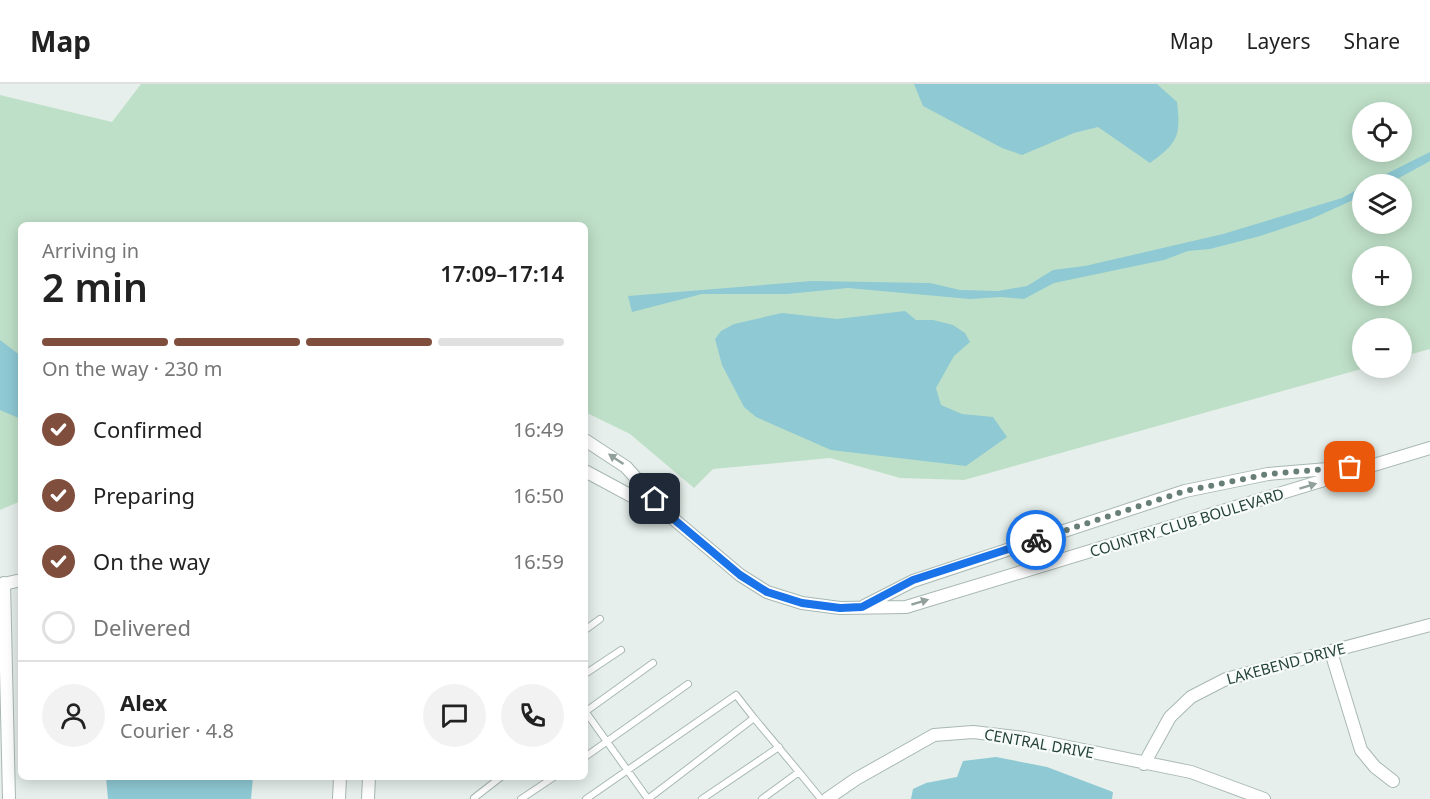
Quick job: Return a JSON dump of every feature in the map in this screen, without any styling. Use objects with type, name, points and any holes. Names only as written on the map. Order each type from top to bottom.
[{"type":"street","name":"COUNTRY CLUB BOULEVARD","points":[[588,442],[626,467],[670,516],[740,575],[767,592],[802,603],[840,608],[906,607],[1430,448]]},
{"type":"street","name":"COUNTRY CLUB BOULEVARD","points":[[862,607],[913,580],[1185,491],[1268,474],[1371,465]]},
{"type":"street","name":"COUNTRY CLUB BOULEVARD","points":[[588,473],[670,516]]},
{"type":"street","points":[[9,799],[2,584],[18,581]]},
{"type":"street","name":"LAKEBEND DRIVE","points":[[1144,764],[1170,717],[1191,697],[1226,679],[1430,625]]},
{"type":"street","points":[[1331,652],[1361,750],[1375,767],[1393,781]]},
{"type":"street","name":"CENTRAL DRIVE","points":[[827,799],[856,778],[934,735],[973,732],[1024,738],[1191,772],[1264,799]]},
{"type":"street","points":[[339,799],[340,780]]},
{"type":"street","points":[[368,799],[369,780]]},
{"type":"lane","points":[[588,628],[600,620]]},
{"type":"lane","points":[[588,672],[621,650]]},
{"type":"lane","points":[[588,709],[653,663]]},
{"type":"lane","points":[[588,755],[688,684]]},
{"type":"lane","points":[[586,799],[736,695],[821,799]]},
{"type":"lane","points":[[588,715],[648,799],[754,718]]},
{"type":"lane","points":[[702,799],[779,747]]},
{"type":"lane","points":[[762,799],[799,772]]},
{"type":"lane","points":[[474,798],[497,780]]},
{"type":"lane","points":[[521,799],[550,780]]},
{"type":"green space","points":[[141,84],[1430,84],[1430,349],[1412,354],[1412,318],[1352,318],[1352,372],[964,480],[900,478],[830,458],[713,469],[694,488],[630,434],[588,413],[588,222],[18,222],[18,502],[0,510],[0,95],[112,122]]},
{"type":"water","points":[[914,84],[1157,84],[1177,102],[1178,131],[1167,150],[1150,163],[1098,127],[1074,133],[1022,155],[1002,148],[923,106]]},
{"type":"water","points":[[1430,152],[1430,161],[1406,174],[1386,174],[1412,162]]},
{"type":"water","points":[[1352,192],[1352,201],[1311,219],[1260,236],[1210,249],[1188,251],[1164,260],[1054,283],[1024,299],[1001,297],[970,299],[848,288],[787,294],[702,294],[632,312],[628,296],[812,281],[930,283],[960,290],[998,291],[1027,286],[1053,270],[1085,266],[1223,234],[1342,198]]},
{"type":"water","points":[[905,311],[916,320],[933,320],[953,325],[965,333],[970,342],[954,356],[936,388],[941,405],[962,414],[993,417],[1007,437],[966,466],[831,450],[756,417],[744,407],[722,365],[715,339],[721,331],[734,324],[782,313],[837,319]]},
{"type":"water","points":[[0,340],[18,354],[18,418],[0,410]]},
{"type":"water","points":[[996,757],[1047,767],[1113,792],[1112,799],[911,799],[913,789],[926,783],[957,777],[963,761]]},
{"type":"water","points":[[106,780],[253,780],[251,799],[108,799]]},
{"type":"way so far","points":[[1036,540],[1185,491],[1268,474],[1350,467]]},
{"type":"route","points":[[655,499],[670,516],[740,575],[767,592],[802,603],[840,608],[862,607],[913,580],[1036,540]]}]
